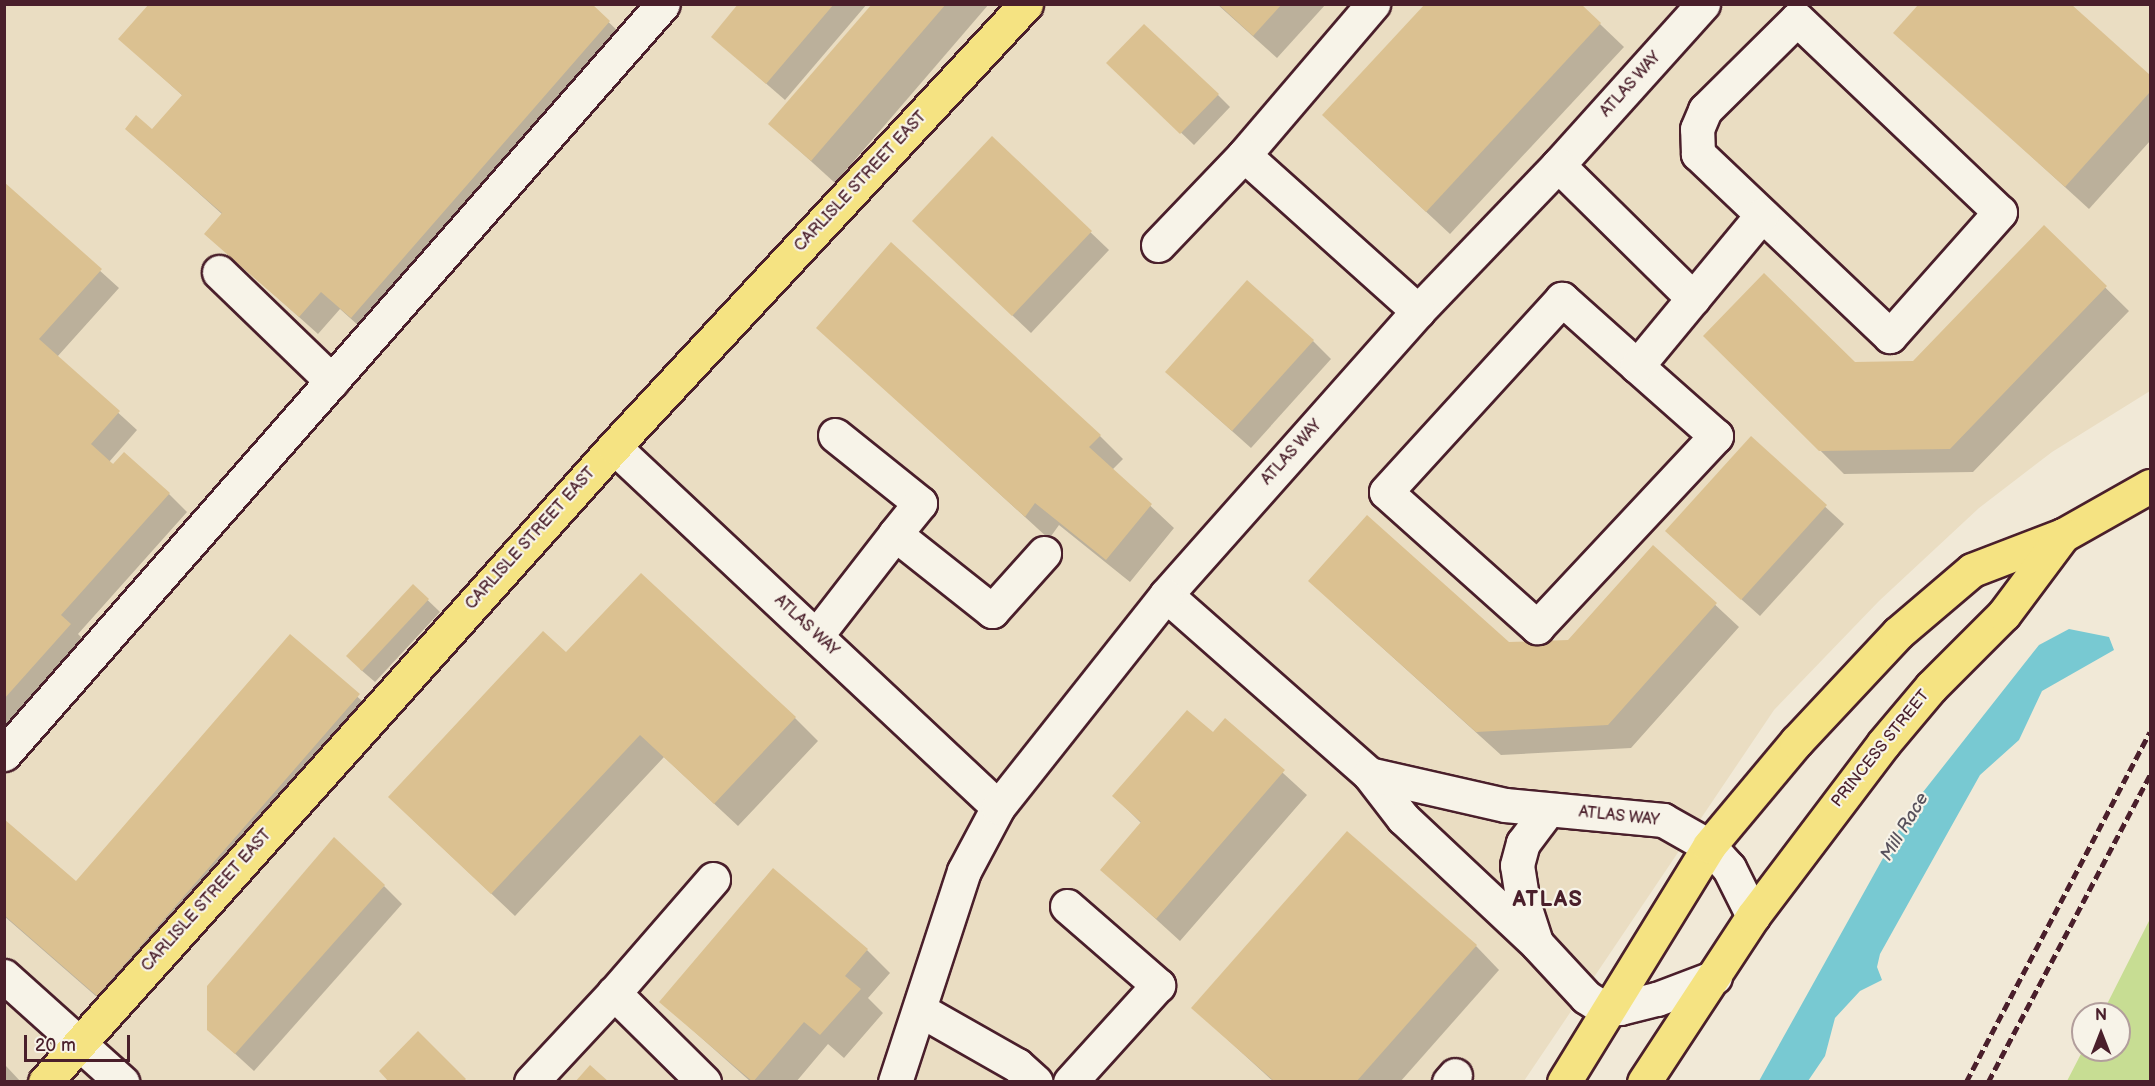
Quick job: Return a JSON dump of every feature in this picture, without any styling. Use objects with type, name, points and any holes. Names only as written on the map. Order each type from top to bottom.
[{"type":"main road","name":"CARLISLE STREET EAST","points":[[45,1082],[614,447],[1026,4]]},
{"type":"main road","points":[[1564,1082],[1605,1009],[1709,846],[1811,726],[1898,633],[1972,570],[2063,535],[2151,486]]},
{"type":"main road","name":"PRINCESS STREET","points":[[1644,1082],[1753,916],[1883,744],[1931,687],[2004,614],[2063,535]]},
{"type":"street","points":[[4,754],[663,4]]},
{"type":"street","points":[[1158,245],[1244,155],[1373,4]]},
{"type":"street","name":"ATLAS WAY","points":[[896,1082],[964,871],[998,807],[1166,595],[1418,311],[1558,165],[1703,4]]},
{"type":"street","points":[[1797,20],[2000,212],[1890,336],[1762,215],[1698,154],[1697,129],[1705,110],[1797,20]]},
{"type":"street","points":[[1244,155],[1418,311]]},
{"type":"street","points":[[1558,165],[1693,298]]},
{"type":"street","points":[[1636,366],[1762,215]]},
{"type":"street","points":[[219,272],[332,381]]},
{"type":"street","points":[[1563,299],[1636,366],[1716,436],[1537,627],[1386,492],[1563,299]]},
{"type":"street","points":[[816,636],[920,503],[835,435]]},
{"type":"street","name":"ATLAS WAY","points":[[614,447],[998,807]]},
{"type":"street","points":[[895,534],[993,611],[1044,553]]},
{"type":"street","name":"ATLAS WAY","points":[[1166,595],[1369,774],[1403,818],[1537,944],[1569,983],[1605,1009]]},
{"type":"street","name":"ATLAS WAY","points":[[1369,774],[1442,793],[1547,811],[1663,820],[1709,846],[1729,868],[1753,916]]},
{"type":"street","name":"ATLAS WAY","points":[[1537,944],[1523,903],[1517,865],[1523,843],[1547,811]]},
{"type":"street","points":[[531,1082],[614,993],[713,879]]},
{"type":"street","points":[[1067,906],[1158,985],[1071,1082]]},
{"type":"street","points":[[4,976],[78,1045],[122,1082]]},
{"type":"street","points":[[1605,1009],[1645,1003],[1715,977]]},
{"type":"street","points":[[614,993],[704,1082]]},
{"type":"street","points":[[920,1010],[1017,1065],[1036,1082]]},
{"type":"shaded area","points":[[5,5],[2150,5],[2150,391],[2052,452],[1979,508],[1879,601],[1774,710],[1524,1081],[5,1082]]},
{"type":"green space","points":[[2150,919],[2150,1081],[2067,1081],[2077,1062],[2131,1062],[2131,1002],[2108,1002]]},
{"type":"water","name":"Mill Race","points":[[2069,629],[2109,637],[2114,650],[2042,691],[2019,740],[1980,775],[1880,954],[1877,967],[1882,980],[1860,991],[1835,1018],[1825,1056],[1808,1081],[1759,1081],[1912,806],[2039,645]]},
{"type":"building","points":[[149,4],[592,4],[610,21],[351,318],[321,292],[299,317],[204,234],[222,213],[125,129],[136,115],[152,129],[182,95],[118,39]]},
{"type":"building","points":[[738,4],[834,4],[766,84],[711,37]]},
{"type":"building","points":[[872,4],[946,4],[811,161],[768,124]]},
{"type":"building","points":[[1218,4],[1282,4],[1253,36]]},
{"type":"building","points":[[1425,4],[1581,4],[1601,23],[1426,212],[1322,115]]},
{"type":"building","points":[[1918,5],[2072,5],[2150,75],[2150,92],[2065,187],[1893,33]]},
{"type":"building","points":[[1144,24],[1219,94],[1180,134],[1106,63]]},
{"type":"building","points":[[992,136],[1092,231],[1012,316],[912,221]]},
{"type":"building","points":[[4,182],[102,269],[39,339],[120,411],[91,444],[113,464],[124,452],[170,493],[61,615],[71,624],[4,699]]},
{"type":"building","points":[[2044,225],[2107,286],[1950,449],[1819,451],[1703,336],[1764,273],[1855,362],[1913,361]]},
{"type":"building","points":[[891,242],[1101,435],[1089,447],[1152,504],[1106,560],[1035,503],[1025,517],[816,328]]},
{"type":"building","points":[[1247,280],[1314,340],[1232,431],[1165,372]]},
{"type":"building","points":[[1751,436],[1827,505],[1741,600],[1665,531]]},
{"type":"building","points":[[1367,515],[1509,642],[1568,640],[1653,545],[1717,603],[1608,725],[1476,732],[1308,581]]},
{"type":"building","points":[[641,573],[796,717],[714,804],[640,735],[491,894],[388,797],[543,631],[566,652]]},
{"type":"building","points":[[413,584],[429,599],[362,671],[346,656]]},
{"type":"building","points":[[290,634],[360,694],[97,996],[4,915],[4,819],[76,881]]},
{"type":"building","points":[[1187,710],[1213,732],[1225,718],[1285,770],[1156,919],[1100,870],[1141,822],[1112,796]]},
{"type":"building","points":[[1347,831],[1477,945],[1356,1082],[1275,1082],[1191,1008]]},
{"type":"building","points":[[334,837],[385,885],[235,1054],[207,1030],[207,986]]},
{"type":"building","points":[[773,868],[868,949],[845,976],[861,989],[820,1035],[804,1022],[753,1082],[659,1002]]},
{"type":"building","points":[[418,1031],[466,1079],[463,1082],[389,1082],[379,1071]]},
{"type":"building","points":[[590,1065],[609,1082],[575,1082]]},
{"type":"railway","points":[[1966,1082],[2150,732]]},
{"type":"railway","points":[[1988,1082],[2150,775]]},
{"type":"district","name":"ATLAS","points":[[1548,900]]}]
